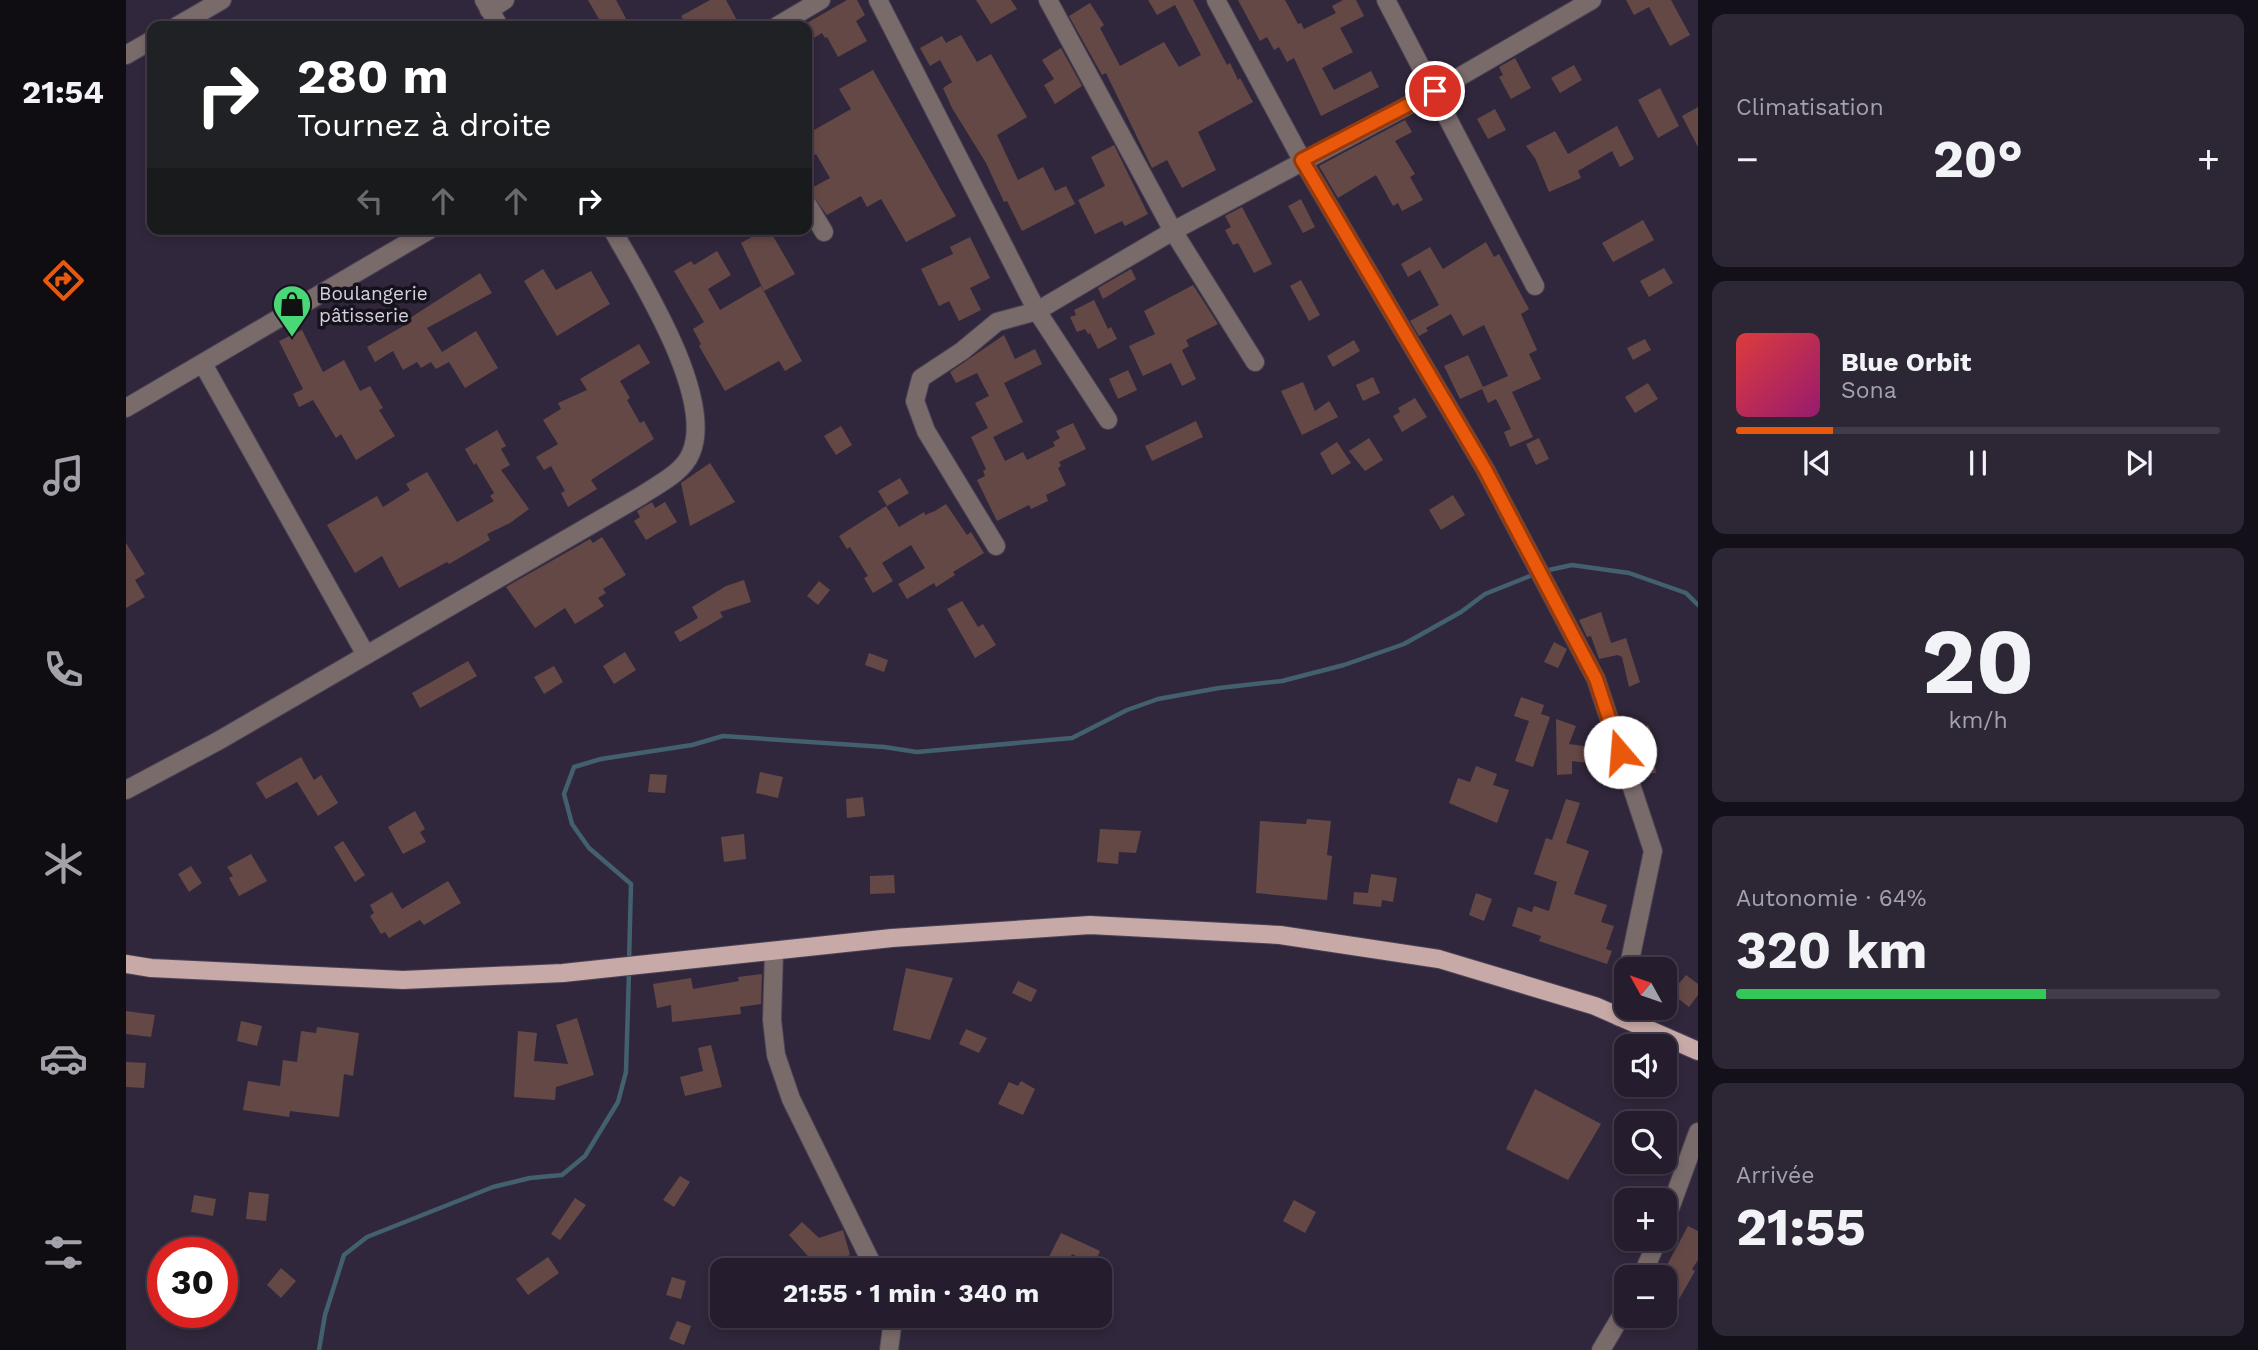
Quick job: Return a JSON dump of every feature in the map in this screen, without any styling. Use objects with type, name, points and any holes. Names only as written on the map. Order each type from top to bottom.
[{"type":"main road","points":[[126,964],[151,968],[403,980],[563,973],[892,937],[1090,925],[1280,935],[1439,959],[1595,1006],[1614,1015]]},
{"type":"main road","points":[[1626,1020],[1698,1051]]},
{"type":"street","points":[[186,21],[222,0]]},
{"type":"street","points":[[496,21],[487,5],[505,0]]},
{"type":"street","points":[[785,21],[821,0]]},
{"type":"street","points":[[878,0],[1037,311],[1108,420]]},
{"type":"street","points":[[1048,0],[1173,231],[1255,362]]},
{"type":"street","points":[[1216,0],[1302,160],[1485,469],[1596,679],[1653,851],[1632,957]]},
{"type":"street","points":[[1385,0],[1535,286]]},
{"type":"street","points":[[996,546],[926,431],[915,401],[921,378],[962,351],[997,321],[1037,311],[1173,231],[1435,91],[1592,0]]},
{"type":"street","points":[[126,55],[147,43]]},
{"type":"street","points":[[812,212],[824,232]]},
{"type":"street","points":[[126,408],[420,235]]},
{"type":"street","points":[[126,790],[218,741],[639,497],[673,474],[691,454],[697,424],[683,365],[615,235]]},
{"type":"street","points":[[203,364],[366,655]]},
{"type":"street","points":[[774,951],[772,1020],[776,1055],[791,1098],[869,1258]]},
{"type":"street","points":[[1677,1189],[1698,1132]]},
{"type":"street","points":[[889,1350],[892,1328]]},
{"type":"street","points":[[1601,1350],[1614,1328]]},
{"type":"building","points":[[588,0],[616,0],[627,21],[600,21]]},
{"type":"building","points":[[710,0],[726,0],[737,21],[684,21],[681,16]]},
{"type":"building","points":[[847,0],[857,0],[865,15],[856,21],[867,41],[838,57],[822,33],[812,39],[810,21]]},
{"type":"building","points":[[976,0],[1011,0],[1017,9],[991,24]]},
{"type":"building","points":[[1148,0],[1193,0],[1227,65],[1230,63],[1253,102],[1198,132],[1216,170],[1182,188],[1167,160],[1152,168],[1106,73],[1102,75],[1069,16],[1090,3],[1104,25],[1100,28],[1120,66],[1164,42],[1179,67],[1201,55],[1175,5],[1157,15]]},
{"type":"building","points":[[1238,0],[1285,0],[1298,24],[1301,23],[1304,29],[1336,13],[1332,6],[1343,0],[1356,0],[1364,16],[1340,28],[1353,52],[1322,68],[1334,90],[1371,71],[1379,87],[1321,116],[1294,58],[1287,62],[1279,47],[1274,50],[1267,37],[1260,41]]},
{"type":"building","points":[[1626,0],[1671,0],[1690,35],[1670,46],[1649,7],[1634,15]]},
{"type":"building","points":[[961,35],[977,62],[991,54],[1027,117],[997,135],[1018,180],[1043,167],[1055,191],[1066,186],[1075,204],[1022,231],[1007,201],[1004,202],[986,163],[952,108],[943,88],[952,82],[940,60],[930,66],[920,48],[942,36],[946,43]]},
{"type":"building","points":[[1061,48],[1082,86],[1055,104],[1044,85],[1054,79],[1042,60]]},
{"type":"building","points":[[1515,58],[1531,88],[1511,99],[1499,77],[1503,75],[1499,67]]},
{"type":"building","points":[[1574,65],[1582,80],[1560,93],[1551,78]]},
{"type":"building","points":[[873,70],[956,216],[906,242],[881,199],[867,207],[861,196],[827,215],[812,195],[812,188],[830,178],[816,154],[812,156],[812,131],[851,109],[839,89]]},
{"type":"building","points":[[1660,88],[1679,126],[1658,138],[1638,100]]},
{"type":"building","points":[[1698,107],[1698,147],[1682,116]]},
{"type":"building","points":[[1495,109],[1506,130],[1488,139],[1477,119]]},
{"type":"building","points":[[1405,120],[1412,132],[1395,141],[1415,174],[1410,177],[1423,200],[1402,211],[1398,203],[1393,206],[1376,175],[1338,198],[1319,166]]},
{"type":"building","points":[[1617,126],[1634,159],[1620,167],[1612,151],[1578,171],[1581,178],[1549,192],[1535,158],[1526,146],[1555,131],[1568,154]]},
{"type":"building","points":[[1114,145],[1148,214],[1125,226],[1122,221],[1095,234],[1078,200],[1105,186],[1091,157]]},
{"type":"building","points":[[1301,199],[1315,227],[1303,233],[1288,206]]},
{"type":"building","points":[[1242,207],[1272,264],[1254,273],[1238,243],[1233,245],[1225,230],[1231,227],[1225,216]]},
{"type":"building","points":[[1643,220],[1654,240],[1613,262],[1602,243]]},
{"type":"building","points":[[755,235],[772,235],[795,274],[764,291],[741,243]]},
{"type":"building","points":[[970,237],[990,278],[970,288],[981,310],[959,321],[949,301],[939,306],[921,269],[953,254],[950,247]]},
{"type":"building","points":[[1486,242],[1494,257],[1499,254],[1529,309],[1521,314],[1537,350],[1529,354],[1541,379],[1512,392],[1533,437],[1510,447],[1504,432],[1511,429],[1496,399],[1488,403],[1482,389],[1460,399],[1444,366],[1468,355],[1483,387],[1508,376],[1484,325],[1463,336],[1451,314],[1426,328],[1428,331],[1419,336],[1410,321],[1439,305],[1420,270],[1408,277],[1401,264],[1430,247],[1443,269]]},
{"type":"building","points":[[717,251],[731,275],[708,289],[720,310],[761,286],[802,361],[785,371],[779,361],[725,391],[699,346],[701,344],[693,329],[704,322],[674,271],[691,261],[694,265]]},
{"type":"building","points":[[1664,268],[1673,283],[1649,297],[1640,281]]},
{"type":"building","points":[[543,269],[556,290],[591,271],[610,304],[557,336],[524,281]]},
{"type":"building","points":[[1131,269],[1136,279],[1103,299],[1098,288]]},
{"type":"building","points":[[480,273],[492,293],[427,328],[442,352],[476,331],[498,368],[465,388],[449,362],[436,369],[431,362],[421,368],[417,362],[403,370],[393,351],[375,362],[367,347],[412,321],[410,318]]},
{"type":"building","points":[[1301,280],[1320,315],[1309,321],[1290,286]]},
{"type":"building","points":[[1193,285],[1218,324],[1186,340],[1189,346],[1182,350],[1196,379],[1182,386],[1171,363],[1143,376],[1129,346],[1155,334],[1144,311]]},
{"type":"building","points":[[1094,300],[1108,329],[1111,327],[1117,339],[1098,349],[1090,333],[1085,329],[1077,332],[1070,317],[1076,315],[1074,310]]},
{"type":"building","points":[[302,330],[323,372],[344,360],[360,391],[370,386],[383,408],[379,410],[395,436],[356,460],[341,434],[336,438],[313,400],[299,407],[293,394],[303,389],[279,341]]},
{"type":"building","points":[[1004,335],[1015,359],[1035,349],[1042,364],[1004,383],[1023,422],[993,437],[1005,461],[1023,452],[1027,460],[1055,446],[1053,442],[1060,438],[1056,431],[1073,423],[1086,449],[1059,462],[1061,466],[1058,468],[1066,485],[1046,495],[1048,501],[1031,509],[1029,505],[997,521],[977,480],[985,476],[983,471],[986,469],[971,437],[988,428],[975,403],[989,396],[977,373],[956,383],[950,372]]},
{"type":"building","points":[[1645,339],[1651,350],[1633,360],[1627,348]]},
{"type":"building","points":[[1354,340],[1360,351],[1333,367],[1327,356]]},
{"type":"building","points":[[639,344],[650,363],[620,381],[640,423],[644,421],[654,439],[591,480],[597,489],[568,507],[561,493],[565,491],[551,466],[544,470],[536,457],[558,444],[543,420],[561,409],[558,403],[587,390],[580,379]]},
{"type":"building","points":[[1128,370],[1137,390],[1118,399],[1109,379]]},
{"type":"building","points":[[1373,377],[1380,393],[1363,401],[1356,385]]},
{"type":"building","points":[[1303,382],[1315,411],[1329,401],[1338,417],[1302,435],[1281,391]]},
{"type":"building","points":[[1648,383],[1658,399],[1635,413],[1625,397]]},
{"type":"building","points":[[1415,398],[1427,417],[1402,432],[1393,416],[1400,412],[1398,408]]},
{"type":"building","points":[[1196,421],[1203,437],[1152,461],[1145,446]]},
{"type":"building","points":[[841,426],[852,445],[836,455],[824,436]]},
{"type":"building","points":[[497,430],[506,446],[501,449],[510,465],[501,470],[529,509],[510,523],[487,534],[490,540],[399,588],[382,556],[355,573],[327,525],[377,496],[383,507],[410,490],[406,484],[427,472],[457,522],[494,501],[490,496],[494,493],[465,449]]},
{"type":"building","points":[[1369,438],[1383,460],[1365,471],[1349,451]]},
{"type":"building","points":[[1539,438],[1549,459],[1536,465],[1526,444]]},
{"type":"building","points":[[1337,442],[1351,463],[1332,475],[1320,453]]},
{"type":"building","points":[[710,463],[735,502],[690,526],[681,483]]},
{"type":"building","points":[[900,478],[909,493],[887,506],[878,491]]},
{"type":"building","points":[[1453,495],[1465,515],[1441,530],[1429,510]]},
{"type":"building","points":[[652,502],[655,508],[665,502],[677,522],[646,540],[634,521],[640,517],[637,511]]},
{"type":"building","points":[[946,504],[967,535],[971,532],[984,553],[953,572],[955,575],[936,587],[934,583],[907,599],[898,584],[925,568],[911,545],[882,563],[893,581],[873,593],[864,578],[868,576],[850,547],[847,549],[839,536],[886,506],[899,527],[924,512],[925,515]]},
{"type":"building","points":[[602,537],[626,575],[603,589],[606,593],[598,598],[604,606],[575,624],[565,608],[535,628],[506,587],[590,539],[593,543]]},
{"type":"building","points":[[126,543],[145,574],[135,580],[145,597],[126,608]]},
{"type":"building","points":[[744,580],[751,602],[720,612],[723,617],[680,642],[674,632],[698,618],[692,607],[726,586]]},
{"type":"building","points":[[819,581],[830,590],[818,605],[807,596]]},
{"type":"building","points":[[962,601],[978,627],[983,624],[996,645],[975,658],[947,609]]},
{"type":"building","points":[[1601,612],[1611,643],[1626,638],[1640,682],[1629,687],[1622,657],[1618,655],[1599,659],[1591,636],[1587,637],[1579,620]]},
{"type":"building","points":[[1554,642],[1567,649],[1558,668],[1544,662]]},
{"type":"building","points":[[625,652],[636,670],[614,684],[603,666]]},
{"type":"building","points":[[869,653],[888,660],[884,672],[865,665]]},
{"type":"building","points":[[468,661],[477,676],[420,708],[412,693]]},
{"type":"building","points":[[554,666],[563,682],[544,694],[534,677]]},
{"type":"building","points":[[1521,697],[1544,705],[1541,714],[1550,717],[1533,767],[1515,761],[1529,721],[1514,716]]},
{"type":"building","points":[[1556,719],[1576,726],[1569,744],[1605,749],[1603,765],[1572,761],[1572,774],[1557,775]]},
{"type":"building","points":[[1648,725],[1655,740],[1652,742],[1656,773],[1640,774],[1632,751],[1643,750],[1634,732]]},
{"type":"building","points":[[301,757],[314,780],[321,775],[338,803],[318,816],[297,782],[266,799],[256,783]]},
{"type":"building","points":[[1476,766],[1497,774],[1493,785],[1509,790],[1497,823],[1449,803],[1458,778],[1470,782]]},
{"type":"building","points":[[760,772],[783,777],[778,798],[756,793]]},
{"type":"building","points":[[650,774],[667,775],[665,793],[648,792]]},
{"type":"building","points":[[863,797],[865,816],[847,818],[846,799]]},
{"type":"building","points":[[1566,799],[1580,803],[1566,843],[1589,851],[1574,894],[1607,905],[1601,922],[1614,926],[1606,949],[1612,951],[1607,964],[1539,941],[1541,936],[1512,926],[1518,907],[1532,912],[1534,906],[1549,911],[1557,882],[1534,874],[1546,838],[1552,840]]},
{"type":"building","points":[[415,811],[425,829],[420,832],[426,842],[403,854],[388,827]]},
{"type":"building","points":[[1307,819],[1331,821],[1327,855],[1332,856],[1327,900],[1256,893],[1260,821],[1306,824]]},
{"type":"building","points":[[1100,829],[1141,831],[1136,853],[1119,852],[1118,864],[1097,862]]},
{"type":"building","points":[[744,834],[746,859],[724,862],[721,837]]},
{"type":"building","points":[[343,841],[365,875],[355,882],[334,847]]},
{"type":"building","points":[[251,854],[267,881],[239,896],[229,878],[233,876],[227,867]]},
{"type":"building","points":[[191,866],[202,883],[189,892],[178,874]]},
{"type":"building","points":[[1371,874],[1397,878],[1393,902],[1382,900],[1381,907],[1353,904],[1354,892],[1368,893]]},
{"type":"building","points":[[894,875],[895,893],[870,894],[870,876]]},
{"type":"building","points":[[448,881],[461,903],[424,925],[420,920],[389,938],[385,932],[381,934],[370,916],[374,913],[370,905],[392,892],[402,909]]},
{"type":"building","points":[[1476,893],[1492,899],[1484,921],[1469,915]]},
{"type":"building","points":[[906,968],[953,978],[930,1040],[893,1030]]},
{"type":"building","points":[[762,974],[761,1004],[740,1007],[741,1014],[672,1022],[671,1005],[657,1008],[653,984],[691,978],[693,989],[739,981],[738,977]]},
{"type":"building","points":[[1686,975],[1698,984],[1698,995],[1689,1007],[1677,998],[1677,986]]},
{"type":"building","points":[[1018,981],[1037,990],[1031,1002],[1012,993]]},
{"type":"building","points":[[126,1011],[155,1015],[151,1037],[126,1034]]},
{"type":"building","points":[[577,1018],[594,1075],[556,1087],[555,1100],[514,1097],[518,1031],[537,1033],[534,1061],[568,1064],[556,1025]]},
{"type":"building","points":[[241,1021],[262,1026],[257,1046],[237,1041]]},
{"type":"building","points":[[317,1027],[359,1033],[353,1076],[344,1074],[339,1117],[290,1111],[289,1117],[243,1110],[248,1081],[280,1086],[283,1060],[297,1062],[301,1031],[316,1033]]},
{"type":"building","points":[[966,1029],[987,1038],[979,1053],[959,1044]]},
{"type":"building","points":[[711,1045],[722,1087],[685,1096],[680,1077],[703,1071],[698,1048]]},
{"type":"building","points":[[126,1062],[146,1063],[144,1088],[126,1087]]},
{"type":"building","points":[[1021,1081],[1035,1089],[1023,1115],[998,1104],[1009,1082],[1018,1086]]},
{"type":"building","points":[[1535,1089],[1601,1124],[1568,1180],[1506,1149]]},
{"type":"building","points":[[680,1176],[690,1182],[674,1207],[663,1200]]},
{"type":"building","points":[[249,1192],[269,1194],[266,1221],[246,1219]]},
{"type":"building","points":[[194,1195],[216,1199],[213,1216],[191,1212]]},
{"type":"building","points":[[575,1198],[586,1205],[560,1240],[551,1234]]},
{"type":"building","points":[[1294,1200],[1316,1212],[1305,1233],[1283,1221]]},
{"type":"building","points":[[802,1222],[819,1238],[843,1230],[850,1255],[841,1258],[810,1258],[789,1235]]},
{"type":"building","points":[[1688,1226],[1698,1231],[1698,1260],[1692,1269],[1695,1271],[1678,1301],[1677,1265],[1667,1265],[1677,1251]]},
{"type":"building","points":[[1061,1233],[1100,1251],[1097,1258],[1080,1258],[1072,1254],[1070,1258],[1048,1258]]},
{"type":"building","points":[[548,1257],[559,1273],[528,1295],[516,1279]]},
{"type":"building","points":[[281,1268],[296,1281],[281,1298],[267,1285]]},
{"type":"building","points":[[672,1277],[686,1281],[681,1299],[666,1295]]},
{"type":"building","points":[[677,1321],[691,1326],[684,1345],[669,1339]]},
{"type":"waterway","points":[[1544,571],[1572,565],[1629,573],[1686,593],[1698,605]]},
{"type":"waterway","points":[[629,963],[631,884],[589,848],[572,824],[564,794],[574,767],[601,759],[692,745],[723,736],[884,747],[917,752],[1072,738],[1127,710],[1158,699],[1219,688],[1282,681],[1344,665],[1404,644],[1461,612],[1485,594],[1535,574]]},
{"type":"waterway","points":[[319,1350],[325,1315],[344,1255],[367,1237],[493,1187],[530,1178],[562,1175],[585,1156],[618,1102],[626,1072],[629,972]]},
{"type":"place","name":"Boulangerie pâtisserie","points":[[292,338]]},
{"type":"route","points":[[1435,91],[1302,160],[1485,469],[1596,679],[1620,752]]}]
